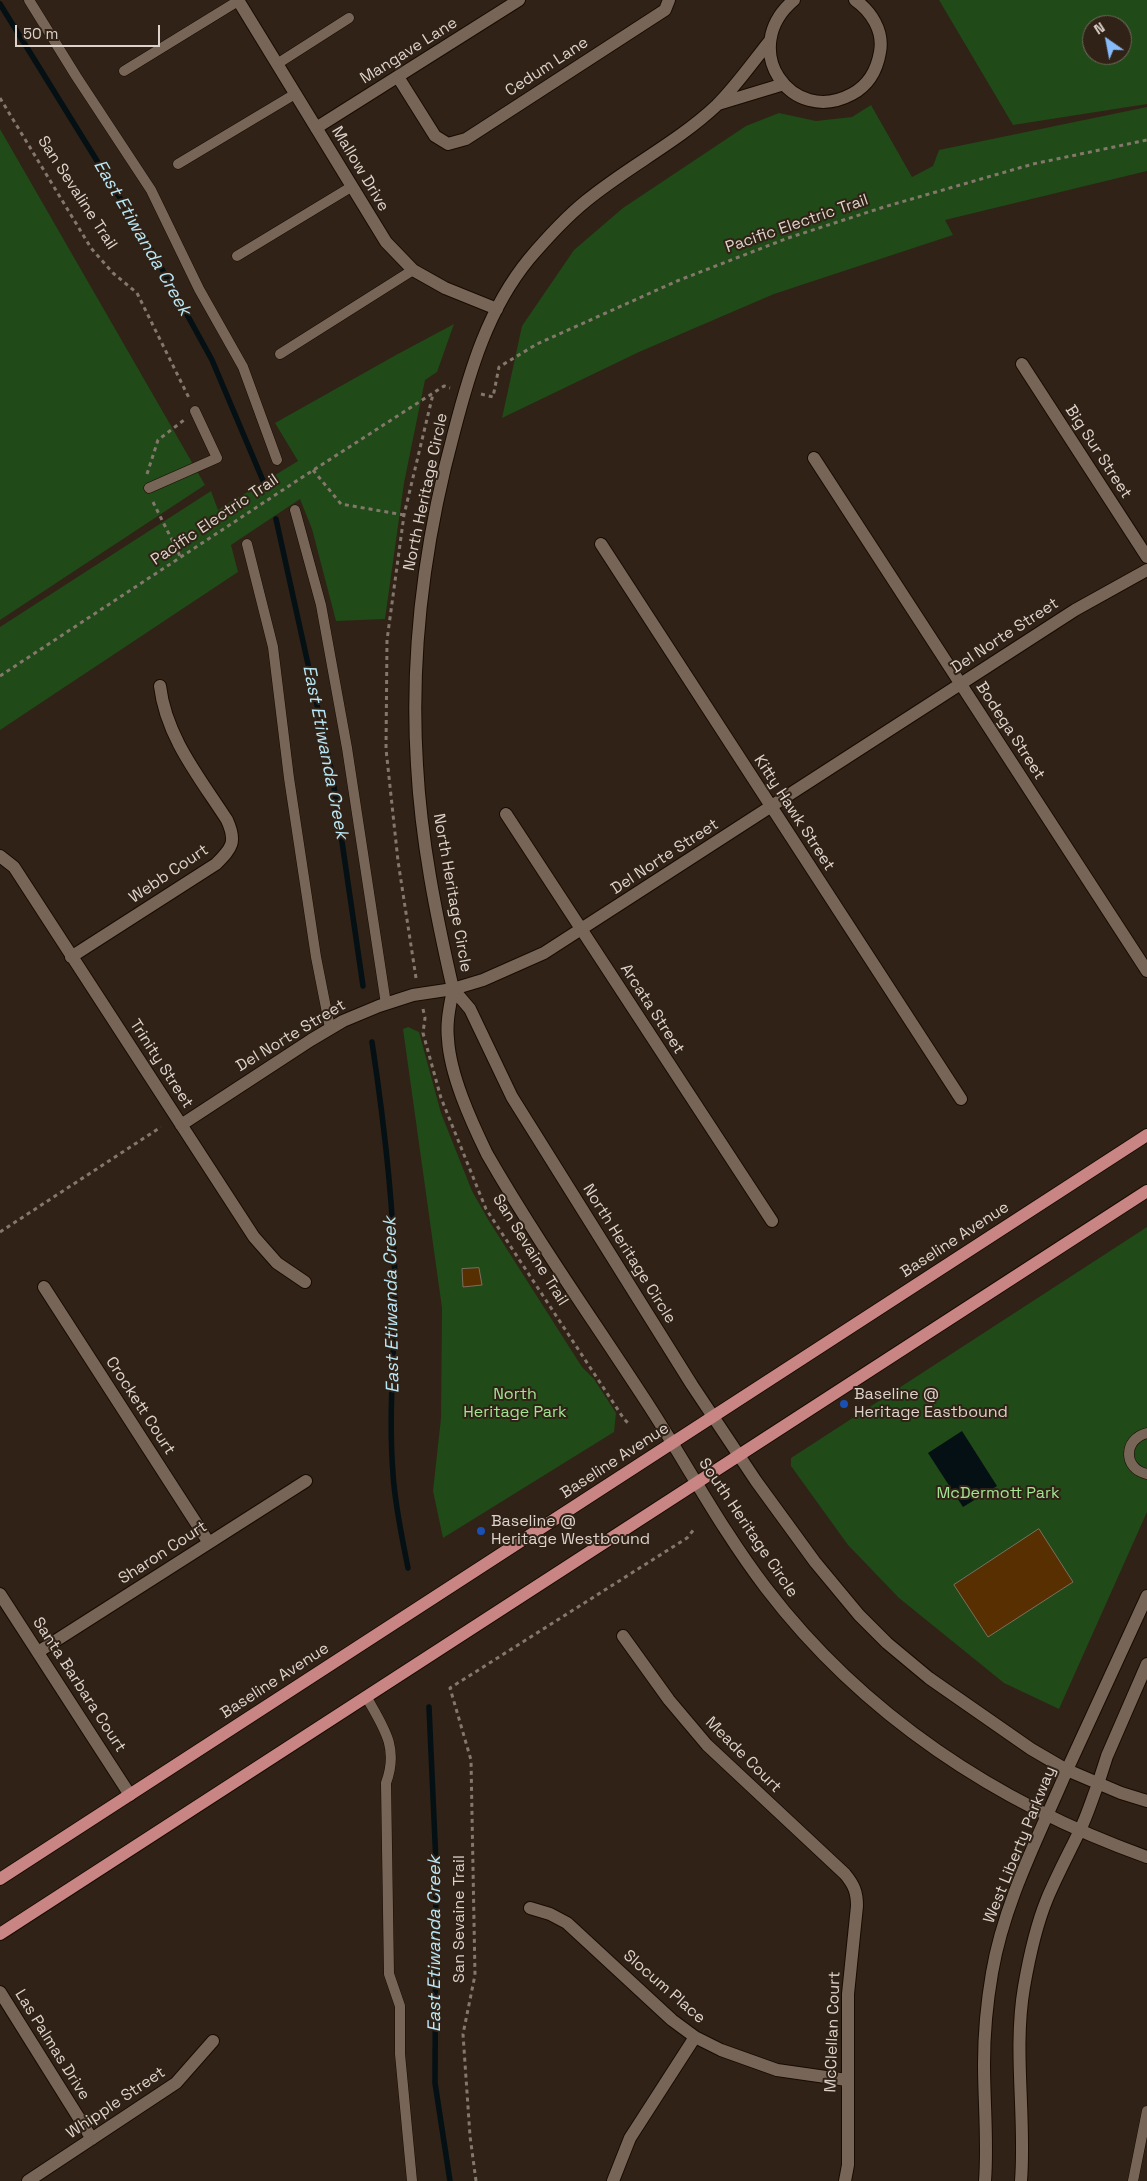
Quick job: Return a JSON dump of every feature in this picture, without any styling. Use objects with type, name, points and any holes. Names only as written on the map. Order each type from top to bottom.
[{"type":"main road","name":"Baseline Avenue","points":[[0,1878],[1147,1135]]},
{"type":"main road","points":[[0,1934],[1147,1191]]},
{"type":"street","name":"Mallow Drive","points":[[238,0],[386,242],[413,270],[445,288],[497,309]]},
{"type":"street","name":"Mangave Lane","points":[[316,128],[519,0]]},
{"type":"street","name":"Cedum Lane","points":[[398,77],[435,136],[448,144],[466,139],[665,10],[668,0]]},
{"type":"street","points":[[769,42],[772,65],[784,84],[797,95],[812,101],[828,102],[844,98],[859,91],[870,79],[878,64],[881,48],[879,32],[873,17],[855,0]]},
{"type":"street","points":[[718,104],[769,42],[777,18],[788,3]]},
{"type":"street","points":[[718,104],[784,84]]},
{"type":"street","name":"North Heritage Circle","points":[[673,1442],[501,1178],[473,1126],[458,1083],[448,1042],[447,1025],[453,989],[443,950],[426,857],[417,766],[416,671],[421,599],[429,540],[444,467],[479,345],[497,309],[528,261],[555,229],[585,201],[718,104]]},
{"type":"street","name":"Big Sur Street","points":[[1022,364],[1147,557]]},
{"type":"street","name":"Bodega Street","points":[[814,458],[1147,972]]},
{"type":"street","name":"Kitty Hawk Street","points":[[601,544],[961,1100]]},
{"type":"street","name":"Del Norte Street","points":[[181,1125],[343,1021],[413,995],[453,989],[484,980],[524,963],[582,930],[1075,610],[1147,570]]},
{"type":"street","name":"Webb Court","points":[[71,957],[216,864],[232,845],[232,833],[227,820],[179,746],[169,726],[162,704],[160,686]]},
{"type":"street","name":"Arcata Street","points":[[506,814],[772,1221]]},
{"type":"street","name":"Trinity Street","points":[[0,856],[14,867],[254,1237],[277,1263],[305,1282]]},
{"type":"street","name":"North Heritage Circle","points":[[453,989],[470,1009],[501,1077],[538,1140],[739,1456]]},
{"type":"street","name":"Crockett Court","points":[[44,1287],[209,1543]]},
{"type":"street","name":"South Heritage Circle","points":[[673,1442],[765,1587],[807,1636],[849,1680],[891,1717],[956,1764],[1047,1816],[1147,1856]]},
{"type":"street","name":"South Heritage Circle","points":[[739,1456],[815,1562],[887,1643],[951,1695],[1067,1770],[1098,1784],[1147,1801]]},
{"type":"street","name":"Sharon Court","points":[[38,1652],[306,1481]]},
{"type":"street","name":"Santa Barbara Court","points":[[0,1594],[130,1795]]},
{"type":"street","name":"West Liberty Parkway","points":[[985,2181],[987,2136],[984,2062],[992,1972],[1008,1913],[1067,1770],[1147,1596]]},
{"type":"street","name":"Meade Court","points":[[623,1636],[669,1700],[707,1745],[731,1770],[845,1874],[854,1885]]},
{"type":"street","points":[[1021,2181],[1023,2156],[1020,2028],[1024,1988],[1037,1930],[1046,1900],[1064,1859],[1080,1830],[1107,1756],[1147,1664]]},
{"type":"street","name":"McClellan Court","points":[[845,2181],[848,2165],[848,1994],[857,1906],[857,1895],[854,1885]]},
{"type":"street","name":"Slocum Place","points":[[530,1908],[550,1914],[567,1923],[672,2020],[695,2037],[720,2050],[777,2070],[847,2080]]},
{"type":"street","name":"Las Palmas Drive","points":[[0,1992],[92,2139]]},
{"type":"street","points":[[613,2181],[630,2138],[695,2037]]},
{"type":"street","name":"Whipple Street","points":[[28,2181],[176,2084],[213,2041]]},
{"type":"lane","points":[[30,0],[76,76],[151,190],[200,289],[243,367],[277,460]]},
{"type":"lane","points":[[124,71],[238,0]]},
{"type":"lane","points":[[277,64],[349,18]]},
{"type":"lane","points":[[178,164],[295,94]]},
{"type":"lane","points":[[237,256],[351,187]]},
{"type":"lane","points":[[280,354],[413,270]]},
{"type":"lane","points":[[149,488],[217,458],[195,411]]},
{"type":"lane","points":[[295,510],[321,605],[347,748],[383,1005]]},
{"type":"lane","points":[[247,544],[273,647],[289,778],[313,938],[330,1028]]},
{"type":"lane","points":[[1147,1433],[1142,1434],[1131,1443],[1128,1456],[1134,1468],[1147,1474]]},
{"type":"lane","points":[[367,1698],[390,1739],[390,1771],[386,1783],[389,1974],[400,2006],[400,2054],[412,2181]]},
{"type":"lane","points":[[1132,2181],[1147,2111]]},
{"type":"path","name":"San Sevaline Trail","points":[[0,98],[91,248],[113,273],[137,293],[195,411]]},
{"type":"path","name":"Pacific Electric Trail","points":[[493,397],[499,367],[537,344],[677,281],[788,238],[884,207],[1033,164],[1147,140]]},
{"type":"path","name":"Pacific Electric Trail","points":[[0,676],[444,386]]},
{"type":"path","points":[[413,967],[386,749],[387,640],[404,515],[434,393]]},
{"type":"path","points":[[313,470],[341,504],[404,515]]},
{"type":"path","name":"San Sevaine Trail","points":[[425,1018],[423,1033],[441,1098],[486,1209],[624,1419],[630,1425]]},
{"type":"path","points":[[0,1232],[161,1128]]},
{"type":"path","name":"San Sevaine Trail","points":[[476,2181],[470,2136],[463,2034],[475,1975],[471,1760],[450,1688],[688,1538],[696,1528]]},
{"type":"green space","points":[[939,0],[1147,0],[1147,104],[1013,125]]},
{"type":"green space","points":[[871,105],[912,177],[933,166],[939,150],[1147,107],[1147,171],[945,220],[953,235],[774,294],[639,352],[502,418],[522,326],[574,250],[623,208],[746,126],[779,113],[816,121],[852,117]]},
{"type":"green space","points":[[0,129],[205,485],[0,620]]},
{"type":"green space","points":[[454,324],[437,372],[425,380],[404,483],[385,619],[336,621],[312,529],[300,499],[231,545],[238,572],[0,730],[0,627],[211,491],[218,510],[298,461],[275,423]]},
{"type":"green space","name":"North Heritage Park","points":[[408,1027],[419,1032],[441,1113],[472,1191],[582,1367],[594,1379],[616,1413],[614,1432],[443,1538],[433,1491],[441,1418],[442,1308],[403,1029]]},
{"type":"green space","name":"McDermott Park","points":[[1147,1227],[1147,1512],[1059,1709],[1004,1683],[899,1598],[848,1545],[791,1466],[791,1458]]},
{"type":"shaded area","points":[[962,1431],[997,1486],[963,1507],[928,1453]]},
{"type":"building","points":[[479,1268],[482,1285],[463,1287],[462,1269]]},
{"type":"building","points":[[1039,1529],[1073,1582],[988,1637],[954,1585]]},
{"type":"waterway","name":"East Etiwanda Creek","points":[[0,4],[146,240],[212,360],[264,483]]},
{"type":"waterway","name":"East Etiwanda Creek","points":[[276,519],[332,773],[363,986]]},
{"type":"waterway","name":"East Etiwanda Creek","points":[[372,1042],[381,1102],[393,1223],[395,1284],[391,1427],[393,1474],[397,1510],[408,1568]]},
{"type":"waterway","name":"East Etiwanda Creek","points":[[429,1707],[436,1864],[435,2083],[450,2181]]},
{"type":"place","name":"Baseline @ Heritage Eastbound","points":[[844,1404]]},
{"type":"place","name":"Baseline @ Heritage Westbound","points":[[481,1531]]}]
